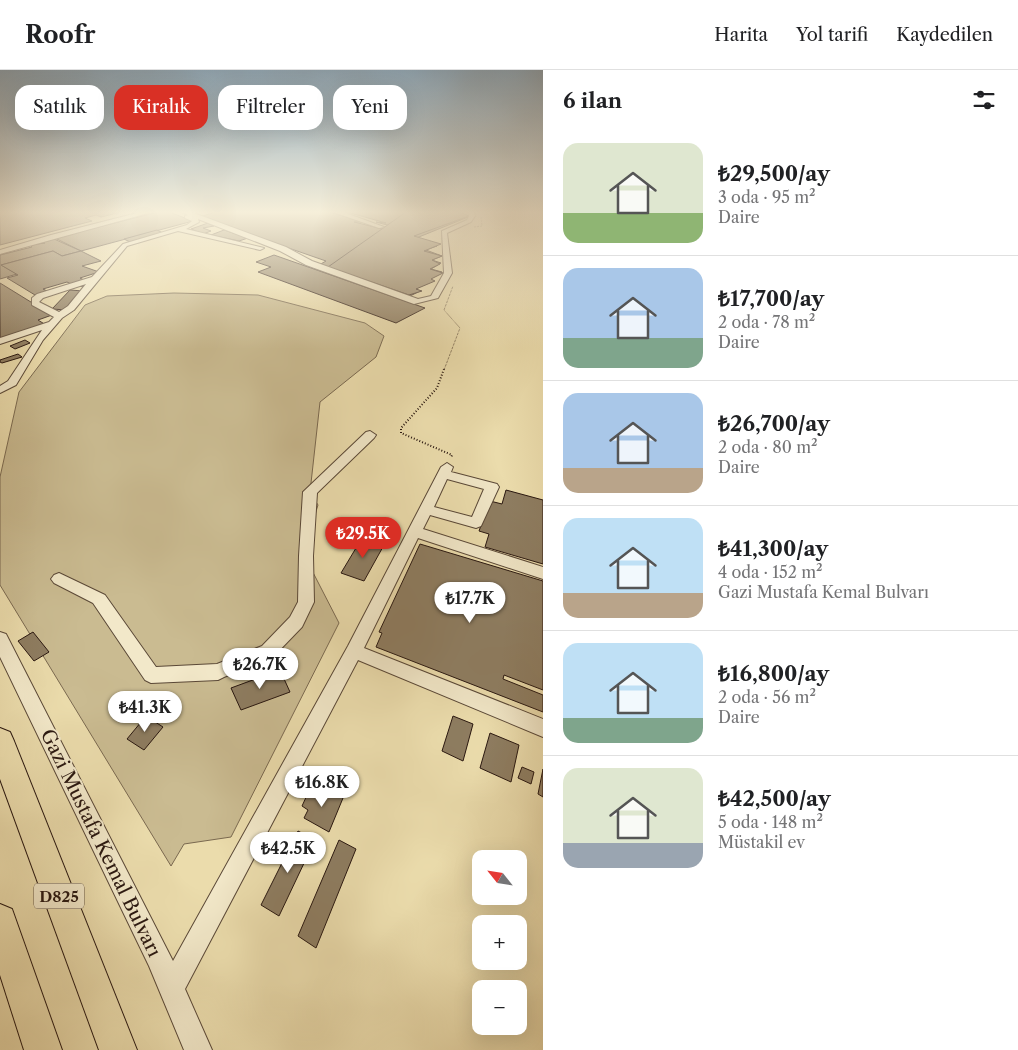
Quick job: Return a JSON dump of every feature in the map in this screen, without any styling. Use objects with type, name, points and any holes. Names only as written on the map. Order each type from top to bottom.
[{"type":"highway","name":"D825","points":[[0,741],[118,1050]]},
{"type":"highway","points":[[3,943],[43,1050]]},
{"type":"street","points":[[0,390],[12,383],[39,339],[60,316],[71,308],[115,258]]},
{"type":"street","points":[[298,258],[309,264],[417,302],[434,298],[448,273],[447,258]]},
{"type":"street","points":[[60,316],[35,303],[35,300],[40,296],[95,279]]},
{"type":"street","points":[[0,341],[52,324]]},
{"type":"street","points":[[59,579],[99,598],[151,675],[218,672],[268,650],[296,622],[306,602],[306,556],[310,492],[370,435]]},
{"type":"street","points":[[172,988],[354,651],[445,470],[492,487],[476,523],[426,509]]},
{"type":"street","points":[[415,532],[543,573]]},
{"type":"street","name":"Gazi Mustafa Kemal Bulvarı","points":[[0,639],[158,957],[198,1050]]},
{"type":"street","points":[[354,651],[543,728]]},
{"type":"path","points":[[445,470],[452,455],[401,433],[401,428],[437,388],[460,328],[444,310],[454,283]]},
{"type":"shaded area","points":[[174,293],[258,295],[365,323],[384,336],[376,357],[320,402],[310,492],[318,505],[303,553],[339,623],[231,837],[184,844],[171,866],[0,585],[0,477],[19,392],[85,305],[107,296]]},
{"type":"building","points":[[0,258],[28,258],[1,265],[17,274],[0,279]]},
{"type":"building","points":[[28,258],[94,258],[101,261],[82,266],[99,272],[80,278],[84,280],[71,284],[67,282],[43,289],[47,291],[35,295],[7,278],[18,275],[1,265]]},
{"type":"building","points":[[267,258],[282,258],[425,308],[396,323],[258,272],[271,267],[256,262]]},
{"type":"building","points":[[317,258],[438,258],[432,260],[441,263],[431,269],[442,272],[411,287],[420,291],[410,296],[319,265],[326,261]]},
{"type":"building","points":[[341,258],[438,258],[432,260],[440,264],[430,269],[443,273],[431,279],[435,281],[416,289],[422,291],[409,295],[328,267]]},
{"type":"building","points":[[0,283],[52,315],[38,320],[46,325],[0,340]]},
{"type":"building","points":[[70,290],[83,291],[66,310],[52,309]]},
{"type":"building","points":[[25,340],[30,343],[15,349],[10,346]]},
{"type":"building","points":[[18,354],[22,357],[0,362],[0,360]]},
{"type":"building","points":[[506,490],[543,500],[543,564],[485,547],[489,534],[479,531],[490,501],[502,504]]},
{"type":"building","points":[[362,538],[384,545],[364,581],[341,573]]},
{"type":"building","points":[[420,544],[543,581],[543,690],[504,675],[503,679],[543,695],[543,712],[376,647],[382,633],[379,632]]},
{"type":"building","points":[[33,632],[49,652],[34,661],[18,641]]},
{"type":"building","points":[[280,670],[290,692],[241,710],[231,688]]},
{"type":"building","points":[[146,716],[163,727],[144,750],[127,739]]},
{"type":"building","points":[[453,716],[473,724],[463,761],[442,751]]},
{"type":"building","points":[[490,733],[519,745],[511,782],[480,768]]},
{"type":"building","points":[[522,767],[534,772],[531,784],[518,778]]},
{"type":"building","points":[[543,769],[543,797],[538,794]]},
{"type":"building","points":[[321,786],[343,798],[329,832],[304,818],[308,810],[302,806],[308,793],[316,797]]},
{"type":"building","points":[[298,831],[315,840],[279,916],[261,905]]},
{"type":"building","points":[[339,840],[356,849],[316,948],[298,936]]}]
